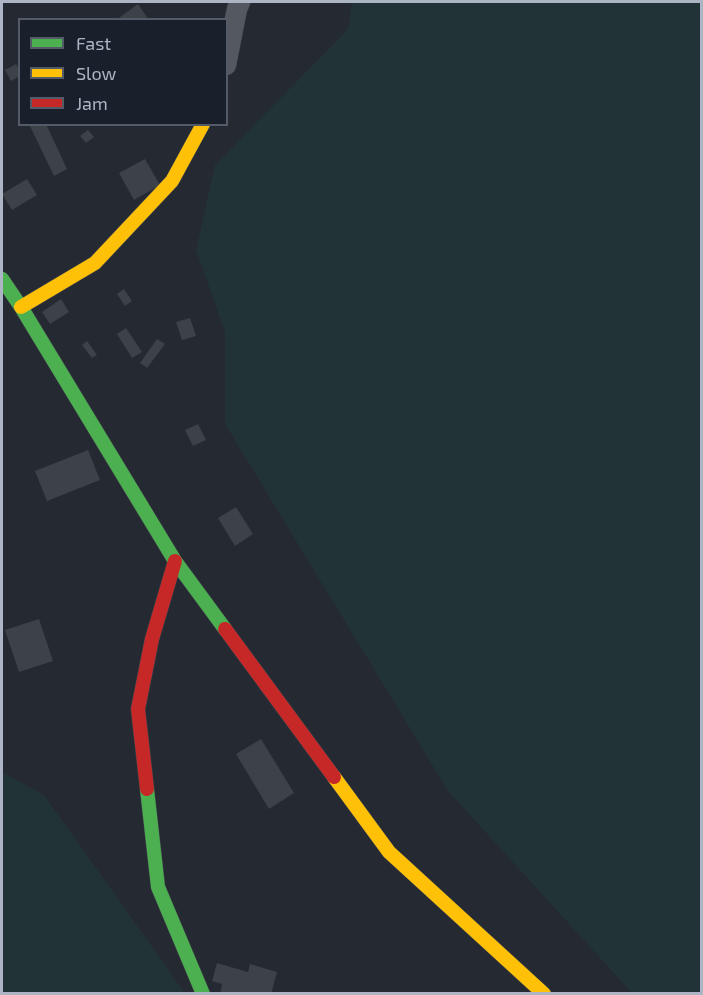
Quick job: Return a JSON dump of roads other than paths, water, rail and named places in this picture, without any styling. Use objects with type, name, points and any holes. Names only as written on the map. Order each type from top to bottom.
[{"type":"street","points":[[228,55],[240,2]]},
{"type":"street","points":[[21,308],[95,263],[172,181],[202,126]]},
{"type":"street","points":[[2,279],[175,561],[389,852],[544,993]]},
{"type":"street","points":[[175,561],[153,639],[138,709],[158,887],[203,993]]}]
